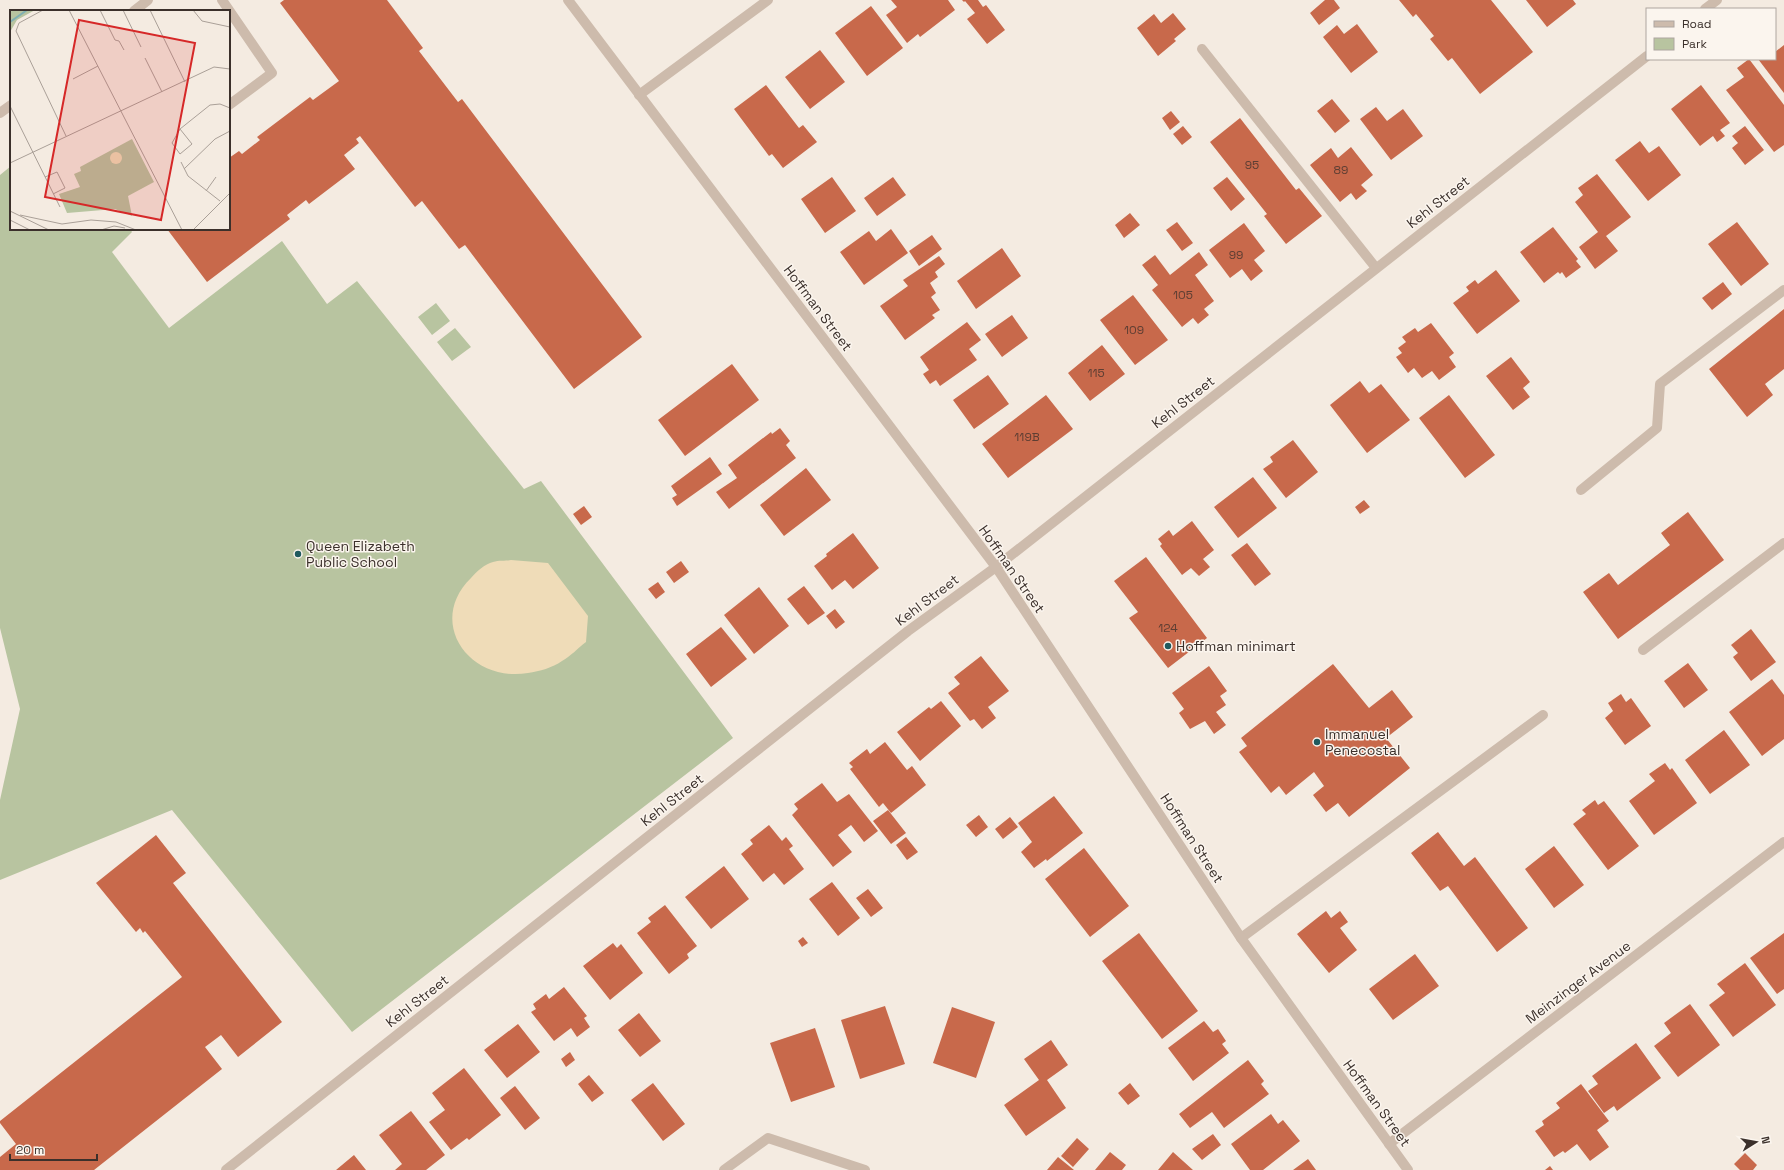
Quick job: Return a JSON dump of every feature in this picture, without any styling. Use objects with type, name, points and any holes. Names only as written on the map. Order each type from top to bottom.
[{"type":"street","points":[[135,10],[148,0]]},
{"type":"street","points":[[222,0],[229,10]]},
{"type":"street","name":"Hoffman Street","points":[[568,0],[996,567],[1241,938],[1408,1170]]},
{"type":"street","points":[[639,95],[768,0]]},
{"type":"street","points":[[1706,8],[1717,0]]},
{"type":"street","points":[[230,12],[272,73],[230,104]]},
{"type":"street","points":[[1202,49],[1376,268]]},
{"type":"street","name":"Kehl Street","points":[[226,1170],[902,636],[996,567],[1646,57]]},
{"type":"street","points":[[0,113],[10,105]]},
{"type":"street","points":[[1581,490],[1657,428],[1660,384],[1784,290]]},
{"type":"street","points":[[1643,650],[1784,543]]},
{"type":"street","points":[[1241,938],[1543,715]]},
{"type":"street","name":"Meinzinger Avenue","points":[[1389,1144],[1784,842]]},
{"type":"street","points":[[724,1170],[768,1138],[865,1170]]},
{"type":"green space","name":"Queen Elizabeth Public School","points":[[10,167],[10,230],[131,230],[132,232],[112,252],[169,328],[282,241],[327,304],[357,281],[524,489],[541,481],[733,738],[352,1032],[172,810],[0,880],[0,800],[20,709],[0,628],[0,175]]},
{"type":"green space","points":[[436,303],[450,321],[432,335],[418,317]]},
{"type":"green space","points":[[455,328],[471,347],[452,361],[437,342]]},
{"type":"sand","points":[[511,560],[548,563],[588,616],[586,642],[565,659],[546,669],[528,673],[507,674],[488,669],[472,659],[460,646],[454,630],[453,613],[458,595],[475,573],[487,564]]},
{"type":"building","points":[[284,0],[387,0],[423,48],[419,51],[458,102],[462,99],[642,337],[574,389],[465,245],[459,249],[422,201],[415,207],[360,136],[356,139],[359,143],[344,155],[355,169],[309,204],[306,200],[287,215],[290,219],[207,282],[168,230],[230,230],[230,157],[239,151],[242,154],[260,140],[257,137],[310,97],[313,100],[339,81],[280,3]]},
{"type":"building","points":[[891,0],[948,0],[955,10],[920,37],[918,34],[907,43],[886,15],[897,7]]},
{"type":"building","points":[[962,0],[978,0],[983,7],[986,5],[1005,30],[987,44],[967,19],[975,13],[965,1],[964,2]]},
{"type":"building","points":[[1325,0],[1334,0],[1340,8],[1319,25],[1310,13]]},
{"type":"building","points":[[1399,0],[1491,0],[1533,52],[1480,94],[1452,58],[1448,61],[1430,39],[1434,36],[1416,14],[1413,17]]},
{"type":"building","points":[[1526,0],[1573,0],[1576,4],[1547,27]]},
{"type":"building","points":[[871,6],[903,48],[867,76],[835,33]]},
{"type":"building","points":[[1173,13],[1186,29],[1174,39],[1176,41],[1158,56],[1137,28],[1154,14],[1161,23]]},
{"type":"building","points":[[1357,24],[1378,52],[1351,73],[1323,37],[1337,25],[1344,34]]},
{"type":"building","points":[[1784,45],[1784,93],[1759,60],[1776,60],[1776,51]]},
{"type":"building","points":[[820,50],[845,82],[810,109],[785,77]]},
{"type":"building","points":[[1750,60],[1784,105],[1784,145],[1774,152],[1726,90],[1744,77],[1737,68]]},
{"type":"building","points":[[766,85],[799,128],[803,125],[817,142],[783,168],[772,154],[769,156],[734,109]]},
{"type":"building","points":[[1701,85],[1730,123],[1720,130],[1725,136],[1717,142],[1713,136],[1700,146],[1671,109]]},
{"type":"building","points":[[1332,99],[1350,121],[1335,133],[1317,111]]},
{"type":"building","points":[[1376,107],[1387,121],[1403,109],[1423,136],[1391,160],[1360,119]]},
{"type":"building","points":[[1171,111],[1180,122],[1170,130],[1162,118]]},
{"type":"building","points":[[1240,118],[1296,190],[1299,188],[1322,216],[1286,244],[1264,216],[1267,214],[1210,142]]},
{"type":"building","points":[[1183,126],[1192,137],[1182,145],[1173,134]]},
{"type":"building","points":[[1745,126],[1764,150],[1745,165],[1732,148],[1738,143],[1732,136]]},
{"type":"building","points":[[1640,141],[1649,153],[1659,146],[1681,175],[1648,201],[1615,160]]},
{"type":"building","points":[[1351,147],[1373,175],[1361,185],[1367,191],[1356,200],[1351,193],[1340,202],[1310,165],[1331,148],[1338,158]]},
{"type":"building","points":[[1597,174],[1631,217],[1606,236],[1618,251],[1595,269],[1579,247],[1598,232],[1575,202],[1583,195],[1578,188]]},
{"type":"building","points":[[832,177],[856,211],[825,233],[801,199]]},
{"type":"building","points":[[893,177],[906,195],[877,216],[864,198]]},
{"type":"building","points":[[1227,177],[1245,199],[1231,211],[1213,188]]},
{"type":"building","points":[[1130,213],[1140,225],[1124,238],[1115,225]]},
{"type":"building","points":[[1177,222],[1193,243],[1182,251],[1166,230]]},
{"type":"building","points":[[1737,222],[1769,264],[1741,286],[1708,244]]},
{"type":"building","points":[[1244,223],[1265,251],[1254,260],[1263,271],[1251,281],[1242,269],[1230,278],[1209,250]]},
{"type":"building","points":[[1553,227],[1578,259],[1576,261],[1581,267],[1566,278],[1562,272],[1560,274],[1558,272],[1544,283],[1520,252]]},
{"type":"building","points":[[891,229],[908,253],[864,285],[840,252],[869,231],[876,241]]},
{"type":"building","points":[[932,235],[942,249],[919,266],[909,251]]},
{"type":"building","points":[[1002,248],[1021,276],[976,309],[957,281]]},
{"type":"building","points":[[1199,252],[1208,265],[1195,275],[1214,301],[1204,309],[1209,315],[1198,324],[1193,318],[1182,327],[1152,290],[1158,285],[1142,265],[1155,255],[1170,275]]},
{"type":"building","points":[[939,256],[945,264],[935,272],[938,277],[930,283],[936,293],[931,297],[940,310],[932,315],[935,318],[905,340],[880,306],[908,286],[903,280]]},
{"type":"building","points":[[1496,270],[1520,301],[1477,334],[1453,303],[1469,291],[1466,287],[1475,280],[1478,284]]},
{"type":"building","points":[[1723,282],[1732,294],[1712,310],[1702,298]]},
{"type":"building","points":[[1133,295],[1168,340],[1135,365],[1100,320]]},
{"type":"building","points":[[1784,309],[1784,369],[1765,384],[1773,395],[1747,417],[1709,369]]},
{"type":"building","points":[[1012,315],[1028,338],[1002,357],[985,334]]},
{"type":"building","points":[[967,322],[981,340],[969,349],[977,360],[940,386],[936,380],[930,384],[923,374],[929,370],[920,357]]},
{"type":"building","points":[[1431,323],[1454,353],[1449,357],[1456,367],[1439,380],[1432,371],[1422,378],[1414,368],[1408,373],[1396,357],[1402,353],[1398,348],[1406,342],[1402,337],[1415,328],[1418,332]]},
{"type":"building","points":[[1102,345],[1125,374],[1090,401],[1068,373]]},
{"type":"building","points":[[1511,357],[1530,382],[1523,388],[1530,397],[1513,410],[1486,376]]},
{"type":"building","points":[[732,364],[759,400],[685,456],[658,420]]},
{"type":"building","points":[[988,375],[1009,404],[974,429],[953,400]]},
{"type":"building","points":[[1360,381],[1369,393],[1381,384],[1410,420],[1367,453],[1330,405]]},
{"type":"building","points":[[1046,395],[1073,429],[1008,478],[982,444]]},
{"type":"building","points":[[1449,395],[1495,455],[1465,478],[1419,418]]},
{"type":"building","points":[[780,428],[790,441],[786,445],[796,458],[729,509],[716,492],[737,478],[728,465],[771,432],[772,434]]},
{"type":"building","points":[[1293,440],[1318,472],[1286,498],[1263,469],[1273,462],[1270,457]]},
{"type":"building","points":[[710,457],[722,474],[677,506],[672,498],[677,495],[671,486]]},
{"type":"building","points":[[806,468],[831,500],[784,536],[760,505]]},
{"type":"building","points":[[1253,477],[1277,508],[1238,538],[1214,507]]},
{"type":"building","points":[[1364,500],[1370,507],[1360,514],[1355,507]]},
{"type":"building","points":[[584,506],[592,517],[581,525],[573,514]]},
{"type":"building","points":[[1688,512],[1724,560],[1618,639],[1583,592],[1609,573],[1618,585],[1670,545],[1661,533]]},
{"type":"building","points":[[1192,521],[1214,550],[1203,559],[1210,567],[1199,576],[1191,568],[1182,575],[1160,546],[1162,544],[1158,539],[1169,530],[1173,536]]},
{"type":"building","points":[[853,533],[879,568],[853,589],[845,580],[832,590],[814,566],[827,556],[826,554]]},
{"type":"building","points":[[1247,543],[1271,574],[1255,586],[1231,555]]},
{"type":"building","points":[[1146,557],[1207,638],[1168,668],[1129,618],[1138,612],[1114,581]]},
{"type":"building","points":[[681,561],[689,572],[674,583],[666,572]]},
{"type":"building","points":[[658,582],[665,592],[656,599],[648,589]]},
{"type":"building","points":[[804,586],[825,613],[808,625],[787,599]]},
{"type":"building","points":[[759,587],[789,626],[754,654],[724,615]]},
{"type":"building","points":[[835,609],[845,622],[836,629],[826,616]]},
{"type":"building","points":[[721,627],[747,659],[711,687],[686,654]]},
{"type":"building","points":[[1751,629],[1776,662],[1751,681],[1733,657],[1738,653],[1731,645]]},
{"type":"building","points":[[981,656],[1009,691],[988,707],[996,718],[982,729],[974,719],[970,721],[948,693],[960,684],[954,677]]},
{"type":"building","points":[[1688,663],[1708,690],[1684,708],[1664,681]]},
{"type":"building","name":"Immanuel Penecostal","points":[[1333,664],[1369,708],[1392,690],[1413,717],[1386,738],[1410,768],[1349,817],[1338,803],[1326,812],[1313,795],[1324,786],[1314,772],[1286,795],[1279,786],[1271,793],[1239,752],[1247,746],[1241,738]]},
{"type":"building","points":[[1209,666],[1227,691],[1220,696],[1226,705],[1216,712],[1226,725],[1214,734],[1205,721],[1190,729],[1179,713],[1184,709],[1172,693]]},
{"type":"building","points":[[1772,679],[1784,695],[1784,739],[1762,756],[1729,712]]},
{"type":"building","points":[[1621,694],[1626,702],[1631,698],[1651,726],[1625,745],[1605,718],[1613,711],[1608,703]]},
{"type":"building","points":[[941,701],[961,726],[920,761],[897,732],[929,707],[931,709]]},
{"type":"building","points":[[1724,730],[1750,765],[1710,794],[1685,760]]},
{"type":"building","points":[[885,742],[907,770],[912,766],[926,785],[891,813],[883,803],[879,807],[850,769],[853,767],[849,763],[867,749],[870,754]]},
{"type":"building","points":[[1665,763],[1670,770],[1672,768],[1697,803],[1654,835],[1629,801],[1655,781],[1649,774]]},
{"type":"building","points":[[822,783],[837,802],[849,794],[878,831],[864,842],[851,825],[838,835],[852,852],[833,867],[792,815],[798,809],[794,804]]},
{"type":"building","points":[[1054,796],[1083,833],[1047,861],[1046,859],[1034,868],[1021,852],[1032,842],[1018,823]]},
{"type":"building","points":[[1595,800],[1598,805],[1604,801],[1639,846],[1608,870],[1573,824],[1586,814],[1582,810]]},
{"type":"building","points":[[888,810],[906,833],[891,844],[873,821]]},
{"type":"building","points":[[979,815],[988,827],[976,837],[966,825]]},
{"type":"building","points":[[1010,817],[1018,827],[1003,839],[995,829]]},
{"type":"building","points":[[769,825],[782,841],[786,837],[793,846],[789,849],[804,869],[784,885],[774,873],[763,882],[741,854],[753,844],[750,840]]},
{"type":"building","points":[[1438,832],[1464,866],[1475,857],[1528,928],[1497,952],[1448,886],[1440,891],[1411,853]]},
{"type":"building","points":[[156,835],[186,873],[173,883],[282,1022],[238,1057],[221,1035],[205,1047],[222,1069],[94,1170],[0,1170],[0,1157],[16,1144],[0,1121],[182,977],[145,931],[143,933],[140,928],[136,932],[96,883]]},
{"type":"building","points":[[906,837],[918,852],[907,860],[896,845]]},
{"type":"building","points":[[1554,846],[1584,885],[1554,908],[1525,869]]},
{"type":"building","points":[[1084,848],[1129,906],[1090,937],[1045,879]]},
{"type":"building","points":[[724,866],[749,899],[711,929],[685,897]]},
{"type":"building","points":[[832,882],[860,918],[838,936],[809,899]]},
{"type":"building","points":[[868,889],[883,908],[871,917],[856,898]]},
{"type":"building","points":[[665,905],[697,946],[687,954],[689,958],[669,974],[637,933],[651,922],[648,918]]},
{"type":"building","points":[[1326,911],[1331,918],[1340,911],[1348,922],[1340,928],[1357,950],[1329,973],[1297,934]]},
{"type":"building","points":[[1139,933],[1198,1011],[1162,1039],[1102,961]]},
{"type":"building","points":[[1784,933],[1784,989],[1777,994],[1750,958]]},
{"type":"building","points":[[803,937],[808,943],[802,947],[798,941]]},
{"type":"building","points":[[613,943],[617,948],[621,944],[643,973],[610,1000],[583,966]]},
{"type":"building","points":[[1415,954],[1439,986],[1393,1020],[1369,989]]},
{"type":"building","points":[[1745,963],[1776,1005],[1733,1037],[1709,1005],[1725,993],[1717,984]]},
{"type":"building","points":[[564,987],[587,1016],[584,1018],[590,1027],[577,1037],[571,1028],[554,1041],[531,1012],[536,1009],[533,1004],[546,994],[549,999]]},
{"type":"building","points":[[1690,1004],[1720,1045],[1678,1077],[1654,1046],[1671,1033],[1664,1023]]},
{"type":"building","points":[[885,1006],[905,1064],[860,1079],[841,1020]]},
{"type":"building","points":[[952,1007],[995,1022],[976,1078],[933,1063]]},
{"type":"building","points":[[639,1013],[661,1041],[640,1057],[618,1030]]},
{"type":"building","points":[[1204,1021],[1213,1032],[1218,1029],[1226,1041],[1222,1044],[1229,1053],[1193,1081],[1168,1048]]},
{"type":"building","points":[[518,1024],[540,1052],[507,1078],[484,1050]]},
{"type":"building","points":[[815,1028],[835,1087],[791,1102],[770,1043]]},
{"type":"building","points":[[1051,1040],[1068,1065],[1047,1080],[1066,1108],[1026,1136],[1004,1105],[1039,1080],[1024,1059]]},
{"type":"building","points":[[1636,1043],[1661,1078],[1617,1111],[1614,1106],[1604,1113],[1588,1091],[1598,1084],[1592,1076]]},
{"type":"building","points":[[570,1052],[575,1060],[566,1067],[561,1059]]},
{"type":"building","points":[[1248,1060],[1264,1081],[1261,1084],[1269,1094],[1224,1128],[1212,1112],[1190,1128],[1179,1114]]},
{"type":"building","points":[[464,1068],[501,1115],[469,1140],[467,1138],[451,1150],[429,1122],[445,1110],[432,1093]]},
{"type":"building","points":[[589,1075],[604,1093],[592,1102],[578,1084]]},
{"type":"building","points":[[653,1083],[685,1124],[663,1141],[631,1100]]},
{"type":"building","points":[[1130,1083],[1140,1096],[1128,1105],[1118,1093]]},
{"type":"building","points":[[1581,1084],[1609,1121],[1597,1130],[1609,1147],[1590,1161],[1577,1144],[1565,1153],[1563,1151],[1554,1157],[1535,1131],[1544,1125],[1542,1121],[1560,1108],[1556,1103]]},
{"type":"building","points":[[515,1086],[540,1118],[525,1130],[500,1098]]},
{"type":"building","points":[[411,1111],[445,1155],[426,1170],[395,1170],[402,1164],[379,1135]]},
{"type":"building","points":[[1271,1114],[1278,1124],[1283,1120],[1300,1141],[1263,1170],[1250,1170],[1231,1144]]},
{"type":"building","points":[[1213,1134],[1221,1145],[1202,1160],[1192,1149]]},
{"type":"building","points":[[1077,1138],[1089,1149],[1073,1167],[1061,1156]]},
{"type":"building","points":[[1110,1152],[1126,1165],[1122,1170],[1095,1170]]},
{"type":"building","points":[[1173,1152],[1193,1170],[1158,1170]]},
{"type":"building","points":[[1745,1153],[1757,1165],[1753,1170],[1740,1170],[1734,1164]]},
{"type":"building","points":[[354,1155],[366,1170],[336,1170]]},
{"type":"building","points":[[1058,1157],[1074,1170],[1047,1170]]},
{"type":"building","points":[[1308,1159],[1316,1170],[1293,1170]]},
{"type":"building","points":[[1550,1166],[1553,1170],[1545,1170]]},
{"type":"place","name":"Queen Elizabeth Public School","points":[[298,554]]},
{"type":"place","name":"Hoffman minimart","points":[[1168,646]]},
{"type":"place","name":"Immanuel Penecostal","points":[[1317,742]]}]
